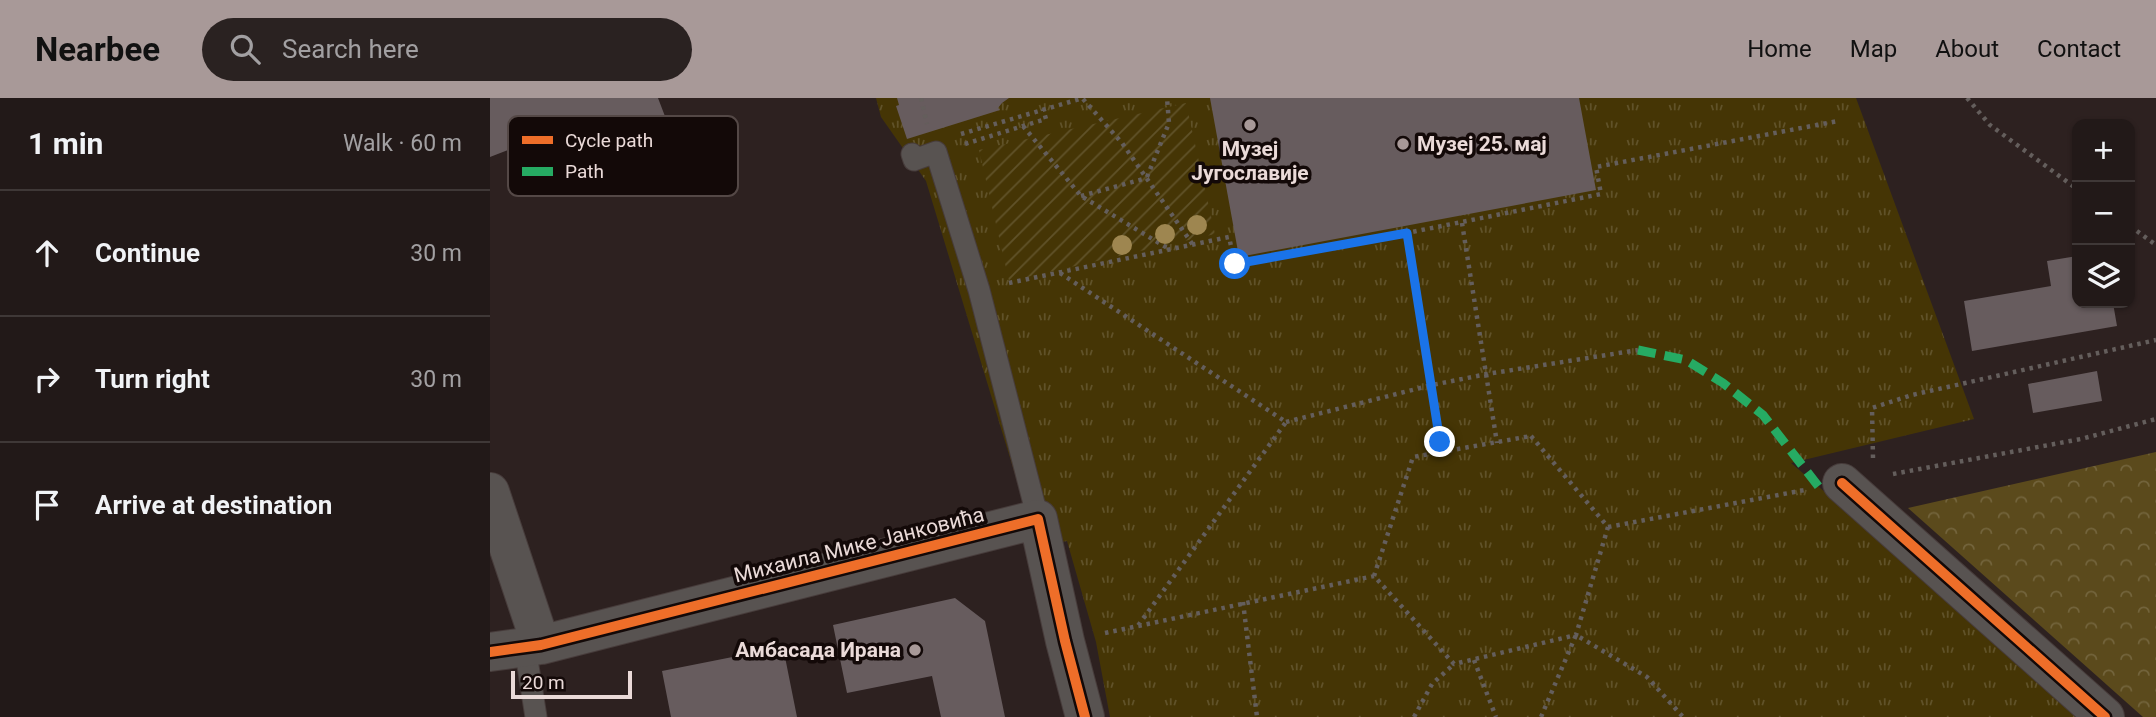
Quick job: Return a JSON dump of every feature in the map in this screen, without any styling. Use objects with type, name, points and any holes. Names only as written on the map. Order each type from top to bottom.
[{"type":"street","points":[[1858,473],[2105,717]]},
{"type":"street","points":[[490,492],[519,648]]},
{"type":"street","name":"Михаила Мике Јанковића","points":[[519,648],[1038,519]]},
{"type":"street","points":[[1038,519],[1085,717]]},
{"type":"lane","points":[[912,154],[914,160],[936,152],[979,290],[1038,519]]},
{"type":"lane","points":[[519,648],[536,717]]},
{"type":"path","points":[[955,136],[1083,98],[1122,143],[1193,245]]},
{"type":"path","points":[[1147,178],[1169,123],[1167,98]]},
{"type":"path","points":[[1967,98],[1990,125],[2072,185]]},
{"type":"path","points":[[936,152],[1045,119],[1043,109]]},
{"type":"path","points":[[979,290],[1230,237],[1235,264],[1462,223],[1601,194],[1597,167],[1838,121]]},
{"type":"path","points":[[1023,125],[1081,196],[1170,250]]},
{"type":"path","points":[[1081,196],[1147,178]]},
{"type":"path","points":[[1443,219],[1445,226]]},
{"type":"path","points":[[1462,223],[1497,443]]},
{"type":"path","points":[[2135,230],[2156,245]]},
{"type":"path","points":[[1407,233],[1442,453]]},
{"type":"path","points":[[1059,273],[1286,422]]},
{"type":"path","points":[[1858,473],[1872,408],[1912,395],[2156,340]]},
{"type":"path","points":[[1374,576],[1243,602],[1137,627],[1286,422],[1432,385],[1638,350]]},
{"type":"path","points":[[1374,576],[1413,457],[1531,436],[1608,527],[1576,635],[1541,717]]},
{"type":"path","points":[[1374,576],[1454,664]]},
{"type":"path","points":[[1243,602],[1257,717]]},
{"type":"path","points":[[1414,717],[1432,684],[1454,664],[1576,635],[1647,677],[1683,717]]},
{"type":"path","points":[[1474,660],[1496,717]]},
{"type":"green space","points":[[876,98],[1856,98],[1974,419],[1791,463],[2087,717],[1110,717],[1096,642],[1067,541],[1037,547],[926,181],[881,117]]},
{"type":"green space","points":[[1186,103],[1215,234],[1009,281],[979,150]]},
{"type":"green space","points":[[2156,452],[2156,717],[2143,717],[1908,508]]},
{"type":"building","points":[[490,98],[658,98],[665,116],[508,116],[508,150],[490,157]]},
{"type":"building","points":[[897,98],[1009,98],[998,108],[1000,110],[907,139],[896,106],[899,105]]},
{"type":"building","name":"Музеј 25. мај","points":[[1210,98],[1579,98],[1596,190],[1239,257]]},
{"type":"building","points":[[2072,257],[2072,308],[2114,308],[2117,326],[1972,351],[1964,301],[2051,286],[2047,261]]},
{"type":"building","points":[[2097,371],[2102,401],[2033,413],[2028,384]]},
{"type":"building","name":"Амбасада Ирана","points":[[955,598],[985,621],[1005,717],[941,717],[932,676],[847,693],[833,625]]},
{"type":"building","points":[[783,647],[797,717],[671,717],[662,671]]},
{"type":"marked path","points":[[1638,350],[1686,360],[1723,383],[1763,415],[1819,487]]},
{"type":"cycle path","points":[[1842,483],[2105,717]]},
{"type":"cycle path","points":[[490,652],[541,645],[1038,519],[1085,717]]},
{"type":"place","name":"Музеј Југославије","points":[[1250,125]]},
{"type":"place","name":"Музеј 25. мај","points":[[1403,144]]},
{"type":"place","name":"Амбасада Ирана","points":[[915,650]]},
{"type":"route","points":[[1235,264],[1407,233],[1440,442]]}]
